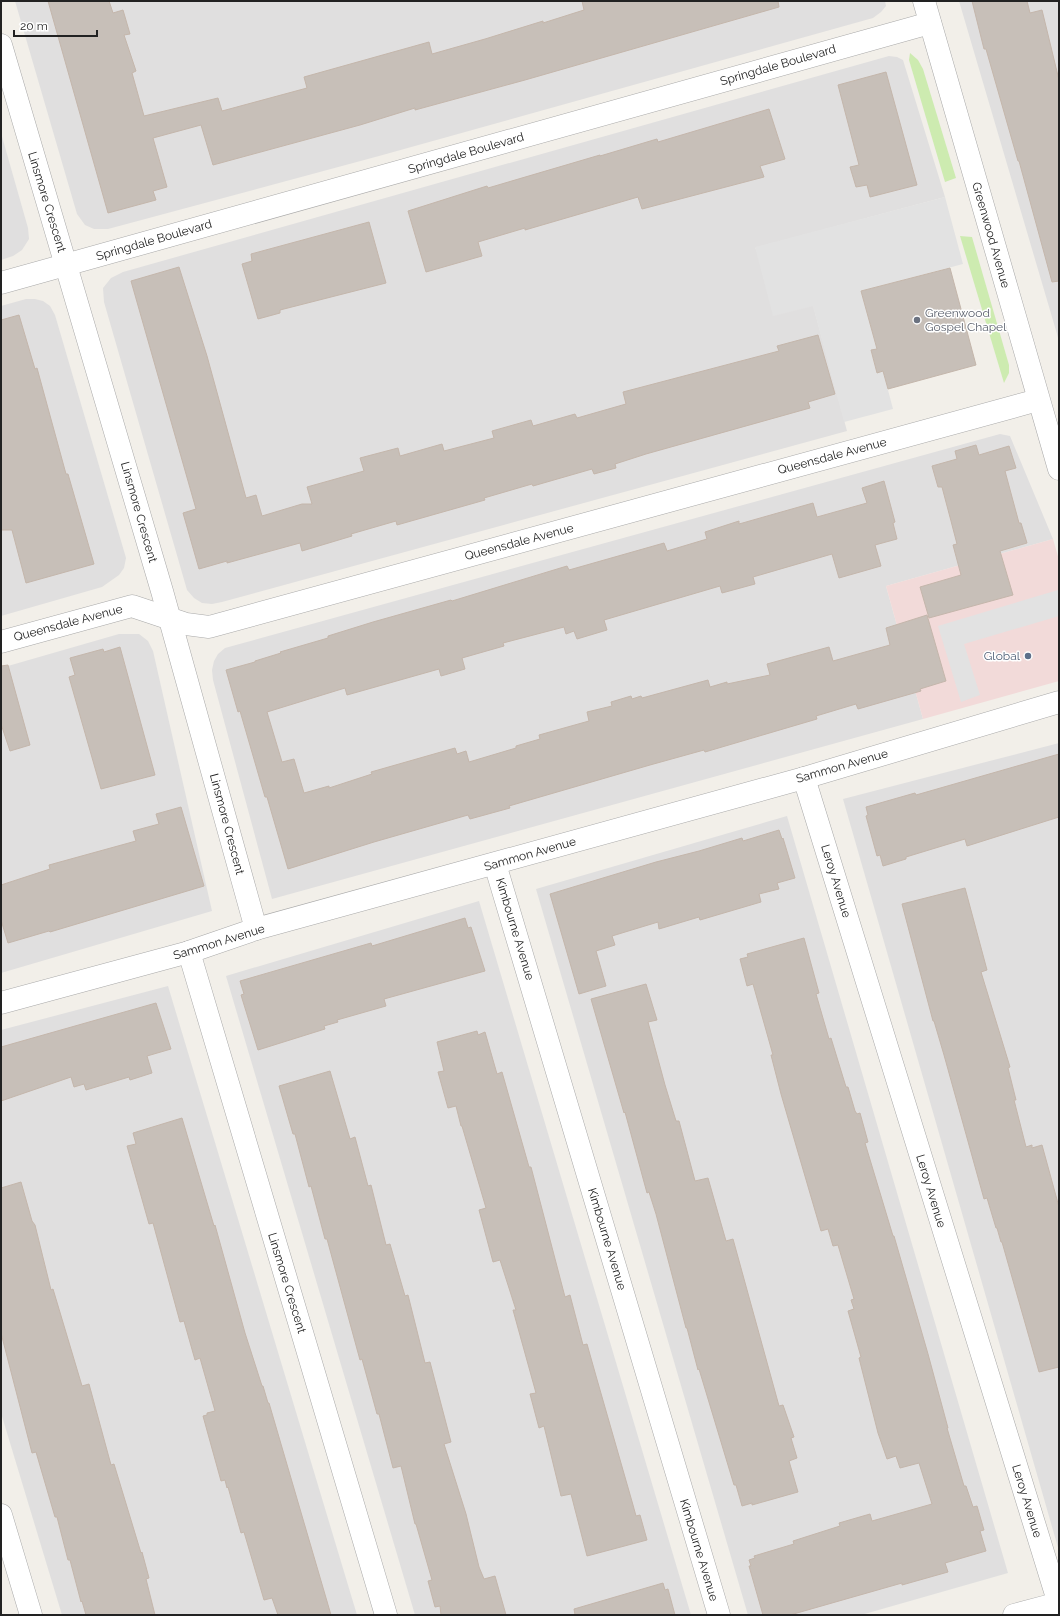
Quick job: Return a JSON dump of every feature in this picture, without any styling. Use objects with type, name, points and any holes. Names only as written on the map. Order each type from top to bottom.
[{"type":"street","name":"Greenwood Avenue","points":[[924,1],[1038,400],[1059,468]]},
{"type":"street","name":"Springdale Boulevard","points":[[1,283],[930,23]]},
{"type":"street","name":"Linsmore Crescent","points":[[1,44],[170,618],[256,929]]},
{"type":"street","name":"Queensdale Avenue","points":[[1,642],[132,606],[186,624],[208,627],[1038,400]]},
{"type":"street","name":"Sammon Avenue","points":[[1,1003],[189,952],[256,929],[804,778],[1059,702]]},
{"type":"street","name":"Leroy Avenue","points":[[804,778],[1059,1604]]},
{"type":"street","name":"Kimbourne Avenue","points":[[495,864],[718,1615]]},
{"type":"street","name":"Linsmore Crescent","points":[[189,952],[386,1615]]},
{"type":"street","points":[[1,1515],[31,1615]]},
{"type":"street","points":[[1014,1615],[1059,1604]]},
{"type":"shaded area","points":[[15,1],[885,1],[886,6],[873,18],[379,156],[108,229],[94,229],[85,225],[77,214]]},
{"type":"shaded area","points":[[959,1],[1059,1],[1059,342],[1057,334]]},
{"type":"shaded area","points":[[889,56],[897,57],[903,60],[945,197],[755,248],[813,305],[847,431],[222,602],[212,604],[202,603],[194,598],[187,590],[104,302],[103,288],[111,278],[123,272]]},
{"type":"shaded area","points":[[1,133],[28,228],[29,239],[22,250],[13,256],[1,260]]},
{"type":"shaded area","points":[[945,197],[963,264],[861,291],[877,349],[871,351],[877,373],[883,371],[893,409],[844,422],[813,306],[773,316],[755,247]]},
{"type":"shaded area","points":[[26,299],[43,301],[50,306],[55,315],[126,558],[124,568],[119,575],[102,587],[1,616],[1,306]]},
{"type":"shaded area","points":[[1000,434],[1010,436],[1053,539],[886,586],[923,719],[272,899],[213,680],[212,670],[214,661],[218,654],[225,648]]},
{"type":"shaded area","points":[[1053,539],[1059,560],[1059,681],[923,719],[886,586]]},
{"type":"shaded area","points":[[1058,590],[1059,616],[964,644],[980,695],[961,702],[938,626]]},
{"type":"shaded area","points":[[119,634],[139,634],[148,641],[153,651],[212,911],[1,973],[1,668]]},
{"type":"shaded area","points":[[1059,743],[1059,1551],[843,799]]},
{"type":"shaded area","points":[[787,816],[1008,1573],[861,1615],[748,1615],[536,889]]},
{"type":"shaded area","points":[[479,901],[691,1615],[415,1615],[226,976]]},
{"type":"shaded area","points":[[168,986],[357,1615],[62,1615],[1,1413],[1,1030]]},
{"type":"green space","points":[[910,53],[918,60],[923,69],[956,178],[945,182],[909,60]]},
{"type":"green space","points":[[960,236],[972,237],[1009,365],[1009,373],[1004,383]]},
{"type":"building","points":[[48,1],[109,1],[113,13],[123,10],[130,34],[124,35],[136,71],[132,73],[144,116],[218,98],[222,111],[307,88],[304,77],[429,42],[432,54],[543,21],[543,23],[584,10],[582,1],[778,1],[779,7],[525,80],[415,110],[415,108],[360,125],[213,165],[201,125],[153,138],[167,187],[153,191],[156,200],[108,213]]},
{"type":"building","points":[[972,1],[1027,1],[1030,13],[1042,10],[1059,80],[1059,281],[1052,282],[1019,161],[986,49],[984,49]]},
{"type":"building","points":[[886,72],[917,185],[870,197],[867,185],[856,187],[850,167],[859,165],[838,85]]},
{"type":"building","points":[[769,109],[785,159],[760,166],[764,177],[642,209],[638,197],[525,230],[525,228],[478,242],[482,256],[426,272],[408,211],[487,186],[488,188],[657,139],[658,142]]},
{"type":"building","points":[[369,222],[386,283],[280,310],[280,313],[258,319],[242,264],[252,261],[251,254]]},
{"type":"building","points":[[179,267],[207,356],[246,498],[256,495],[262,516],[302,504],[312,504],[307,487],[364,471],[360,458],[398,448],[400,456],[442,444],[444,451],[494,438],[492,431],[531,420],[533,426],[575,414],[577,418],[626,404],[623,392],[779,351],[777,346],[818,335],[835,394],[808,402],[810,408],[646,454],[615,464],[616,468],[594,474],[592,469],[533,486],[532,484],[484,498],[485,500],[397,525],[396,521],[351,534],[352,536],[302,551],[300,543],[199,569],[183,513],[196,509],[131,281]]},
{"type":"building","name":"Greenwood Gospel Chapel","points":[[950,268],[976,365],[888,389],[883,371],[877,373],[871,350],[877,349],[861,291]]},
{"type":"building","points":[[19,315],[35,369],[37,368],[66,474],[68,474],[94,564],[26,583],[12,530],[1,530],[1,320]]},
{"type":"building","points":[[976,445],[979,455],[1009,446],[1016,468],[1005,471],[1019,523],[1021,523],[1027,543],[1000,551],[1013,595],[929,618],[920,587],[961,575],[953,545],[957,544],[942,487],[938,487],[932,466],[957,459],[955,451]]},
{"type":"building","points":[[884,481],[895,522],[893,523],[897,539],[875,545],[881,566],[839,578],[832,554],[753,577],[755,584],[722,593],[720,586],[604,620],[607,630],[577,639],[574,631],[566,634],[564,627],[503,643],[504,646],[462,658],[465,669],[441,676],[439,669],[347,695],[345,688],[267,712],[282,762],[294,759],[304,793],[329,786],[329,788],[372,774],[371,772],[455,748],[457,754],[466,751],[469,762],[540,739],[539,735],[589,721],[587,712],[612,706],[611,702],[631,696],[632,699],[641,696],[642,698],[708,680],[710,687],[727,682],[727,684],[770,675],[767,664],[829,647],[833,661],[890,645],[886,628],[927,615],[946,681],[920,689],[921,691],[858,709],[856,704],[816,716],[817,719],[705,752],[704,750],[650,765],[509,806],[510,808],[470,819],[468,815],[288,869],[267,797],[265,797],[240,711],[238,712],[226,670],[255,662],[281,653],[280,652],[328,638],[328,636],[373,622],[451,600],[452,601],[567,566],[569,570],[664,543],[667,551],[707,539],[705,532],[739,521],[739,524],[813,503],[817,517],[867,503],[862,488]]},
{"type":"building","points":[[120,647],[155,775],[101,789],[69,677],[75,675],[70,658],[103,649],[104,652]]},
{"type":"building","points":[[8,665],[30,745],[10,751],[1,724],[1,666]]},
{"type":"building","points":[[1059,754],[1059,817],[967,846],[965,839],[906,857],[906,859],[883,866],[880,855],[877,856],[866,816],[868,815],[866,807],[915,793],[916,795]]},
{"type":"building","points":[[181,807],[204,886],[8,943],[1,920],[1,885],[50,869],[49,865],[136,841],[133,831],[159,824],[156,814]]},
{"type":"building","points":[[779,830],[782,839],[783,838],[795,878],[777,883],[779,889],[759,894],[761,902],[700,920],[699,917],[659,929],[658,922],[612,936],[615,945],[596,951],[606,986],[579,994],[550,894],[656,862],[742,838],[743,841]]},
{"type":"building","points":[[965,888],[987,970],[981,972],[1010,1067],[1008,1068],[1016,1100],[1014,1100],[1026,1147],[1032,1145],[1032,1148],[1042,1145],[1059,1207],[1059,1367],[1039,1372],[1002,1242],[987,1198],[984,1199],[944,1055],[933,1021],[902,904]]},
{"type":"building","points":[[465,918],[468,928],[471,927],[485,971],[384,999],[386,1006],[337,1020],[338,1022],[324,1026],[325,1029],[258,1050],[241,995],[244,994],[240,981],[371,943],[372,946]]},
{"type":"building","points":[[804,938],[819,993],[816,994],[829,1039],[831,1038],[855,1111],[857,1114],[860,1113],[868,1142],[865,1143],[894,1236],[964,1486],[966,1486],[973,1507],[977,1506],[984,1530],[980,1531],[986,1551],[945,1563],[948,1572],[902,1585],[902,1583],[790,1615],[763,1615],[749,1566],[751,1566],[749,1560],[755,1558],[754,1556],[794,1544],[793,1541],[840,1526],[839,1523],[870,1514],[872,1521],[932,1504],[919,1463],[900,1468],[896,1456],[887,1459],[878,1433],[859,1358],[861,1357],[848,1311],[854,1309],[851,1300],[854,1299],[838,1245],[833,1246],[828,1229],[821,1231],[781,1094],[771,1055],[773,1055],[753,984],[747,986],[740,959],[748,957],[747,954]]},
{"type":"building","points":[[646,984],[657,1020],[648,1022],[676,1121],[679,1121],[695,1181],[708,1178],[726,1241],[733,1239],[779,1406],[783,1405],[794,1437],[791,1438],[797,1458],[789,1461],[798,1492],[752,1505],[752,1503],[742,1506],[736,1485],[734,1485],[699,1369],[698,1370],[656,1214],[649,1192],[647,1193],[625,1112],[624,1113],[591,999]]},
{"type":"building","points":[[156,1003],[171,1049],[147,1056],[152,1073],[130,1080],[129,1077],[86,1090],[84,1084],[74,1087],[71,1077],[1,1101],[1,1047]]},
{"type":"building","points":[[477,1031],[478,1035],[485,1032],[497,1074],[502,1072],[529,1167],[531,1167],[565,1297],[570,1295],[583,1345],[587,1344],[636,1516],[640,1515],[647,1540],[587,1556],[571,1494],[561,1496],[544,1426],[539,1428],[530,1394],[536,1393],[513,1310],[516,1310],[500,1260],[493,1262],[479,1210],[486,1208],[456,1106],[448,1108],[438,1072],[444,1071],[437,1042]]},
{"type":"building","points":[[330,1071],[350,1139],[355,1137],[368,1186],[371,1185],[386,1245],[390,1244],[405,1296],[408,1295],[425,1363],[430,1362],[451,1442],[444,1444],[466,1514],[479,1567],[484,1579],[495,1576],[506,1615],[441,1615],[440,1606],[435,1607],[428,1581],[432,1580],[415,1524],[401,1466],[393,1468],[379,1414],[377,1414],[362,1359],[360,1360],[327,1239],[325,1239],[311,1186],[309,1187],[295,1134],[293,1134],[279,1086]]},
{"type":"building","points":[[182,1118],[214,1226],[215,1225],[245,1333],[269,1403],[331,1615],[278,1615],[272,1598],[264,1600],[244,1532],[241,1533],[228,1487],[227,1488],[225,1480],[221,1481],[203,1416],[207,1415],[207,1413],[215,1411],[200,1358],[195,1360],[184,1321],[180,1322],[153,1223],[149,1224],[127,1146],[136,1144],[133,1133]]},
{"type":"building","points":[[21,1182],[32,1221],[35,1225],[51,1290],[53,1289],[82,1386],[89,1384],[111,1465],[114,1464],[141,1553],[142,1552],[149,1578],[146,1579],[155,1615],[86,1615],[36,1452],[32,1453],[1,1333],[1,1188]]},
{"type":"building","points":[[663,1583],[665,1590],[668,1589],[675,1615],[575,1615],[574,1609]]},
{"type":"place","name":"Greenwood Gospel Chapel","points":[[917,320]]},
{"type":"place","name":"Global","points":[[1028,656]]}]
